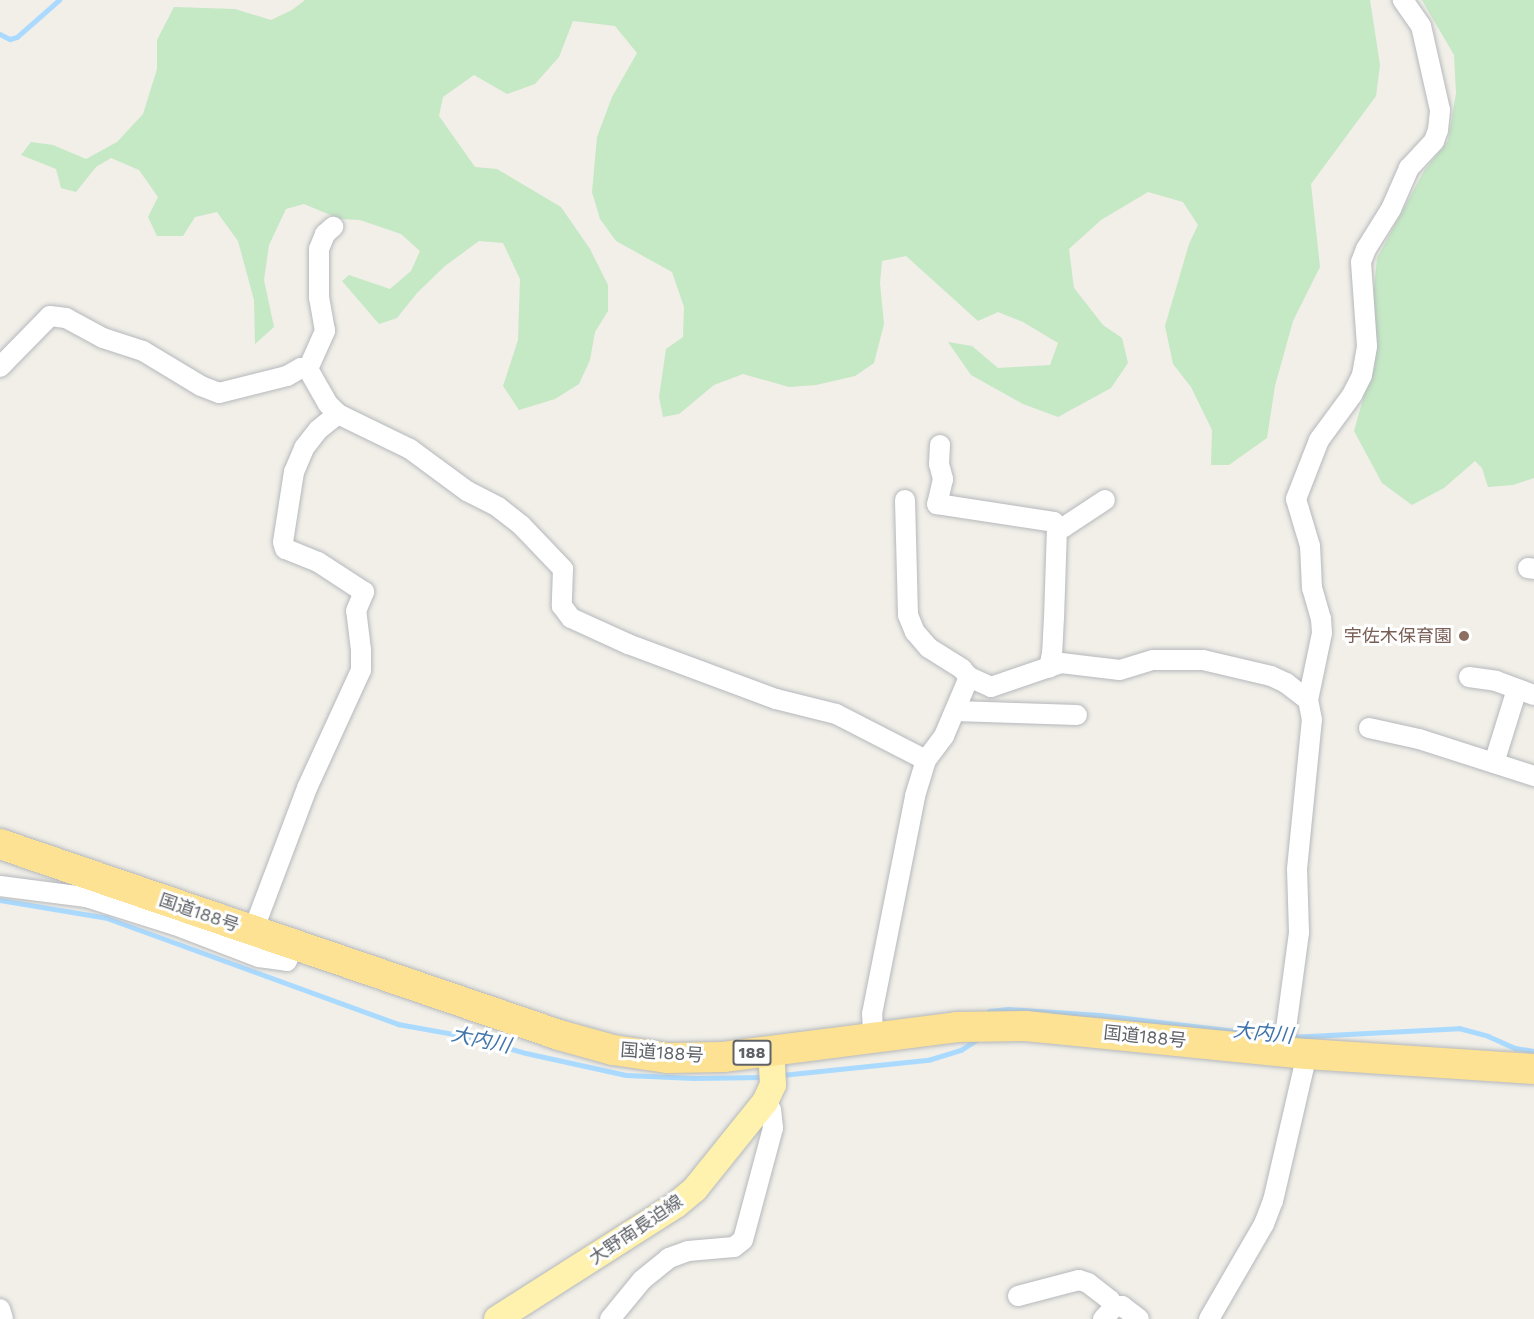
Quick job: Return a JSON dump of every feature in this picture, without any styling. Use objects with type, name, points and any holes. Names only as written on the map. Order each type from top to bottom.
[{"type":"highway","name":"国道188号","points":[[0,844],[559,1035],[613,1050],[668,1058],[723,1057],[770,1075],[873,1037],[957,1027],[1025,1026],[1295,1053],[1534,1069]]},
{"type":"main road","name":"大野南長迫線","points":[[497,1319],[676,1205],[695,1189],[770,1075]]},
{"type":"street","points":[[1209,1319],[1264,1224],[1273,1201],[1295,1053],[1299,932],[1297,869],[1312,720],[1308,700],[1322,633],[1321,619],[1312,588],[1310,546],[1296,499],[1319,440],[1352,395],[1362,375],[1367,346],[1361,262],[1366,249],[1391,209],[1409,168],[1434,141],[1438,130],[1440,110],[1421,26],[1403,0]]},
{"type":"street","points":[[308,369],[325,331],[319,298],[319,249],[325,234],[333,227]]},
{"type":"street","points":[[0,367],[50,316],[66,318],[103,338],[143,351],[201,386],[219,393],[287,376],[301,368],[308,369]]},
{"type":"street","points":[[308,369],[328,404],[338,414],[410,449],[467,491],[498,507],[521,525],[563,569],[562,606],[571,618],[628,644],[765,695],[836,714],[926,760]]},
{"type":"street","points":[[253,931],[307,789],[361,670],[356,611],[364,592],[318,562],[285,549],[283,542],[294,472],[304,448],[318,430],[338,414]]},
{"type":"street","points":[[940,445],[939,464],[943,479],[937,504],[1038,518],[1054,522],[1057,528],[1052,653],[1048,668]]},
{"type":"street","points":[[905,500],[908,615],[915,632],[929,648],[962,669],[969,677],[991,687],[1061,663],[1120,670],[1153,660],[1203,660],[1270,676],[1286,683],[1308,700]]},
{"type":"street","points":[[1057,528],[1105,500]]},
{"type":"street","points":[[873,1037],[872,1014],[915,796],[926,760],[944,736],[969,677]]},
{"type":"street","points":[[1469,677],[1496,681],[1526,692],[1494,763]]},
{"type":"street","points":[[955,711],[1077,715]]},
{"type":"street","points":[[1369,728],[1419,739],[1534,776]]},
{"type":"street","points":[[0,886],[86,897],[175,925],[259,957],[287,961],[294,945]]},
{"type":"street","points":[[609,1319],[642,1280],[669,1258],[696,1249],[734,1247],[743,1240],[773,1128],[770,1075]]},
{"type":"street","points":[[1018,1296],[1079,1280],[1110,1300],[1108,1313]]},
{"type":"street","points":[[1108,1313],[1122,1306],[1139,1319]]},
{"type":"street","points":[[0,1309],[3,1319]]},
{"type":"green space","points":[[305,0],[1370,0],[1380,65],[1376,96],[1311,184],[1320,267],[1293,321],[1275,386],[1267,438],[1229,465],[1211,465],[1212,430],[1191,387],[1173,364],[1165,326],[1189,244],[1198,225],[1183,202],[1148,192],[1101,220],[1069,249],[1074,288],[1103,325],[1122,338],[1128,363],[1111,388],[1058,417],[1023,404],[971,375],[948,342],[972,346],[998,368],[1050,365],[1058,343],[1023,322],[998,312],[978,321],[906,256],[882,261],[880,283],[884,324],[874,363],[855,376],[816,385],[789,387],[743,374],[714,385],[679,414],[663,417],[659,397],[666,349],[683,337],[684,307],[672,272],[616,241],[600,219],[592,192],[597,137],[612,97],[637,53],[615,26],[573,21],[559,57],[535,84],[507,94],[474,75],[443,97],[439,116],[475,167],[497,169],[561,207],[590,249],[608,285],[608,311],[595,332],[590,360],[579,384],[555,399],[519,410],[503,386],[518,340],[520,279],[503,243],[479,241],[445,266],[417,293],[397,318],[379,324],[342,281],[349,275],[390,289],[411,271],[420,251],[401,234],[360,220],[340,219],[304,204],[286,209],[269,245],[264,280],[274,327],[255,344],[254,300],[238,241],[217,212],[195,217],[183,236],[157,236],[148,217],[158,197],[139,170],[111,158],[96,167],[76,192],[61,188],[56,169],[21,155],[31,142],[53,145],[86,159],[117,142],[143,114],[157,69],[157,40],[174,7],[235,9],[271,20],[292,10]]},
{"type":"green space","points":[[1422,0],[1534,0],[1534,478],[1513,485],[1488,487],[1482,468],[1475,461],[1444,488],[1412,505],[1382,483],[1354,431],[1376,353],[1373,299],[1377,258],[1424,171],[1448,141],[1456,93],[1454,55]]},
{"type":"waterway","points":[[0,34],[10,39],[17,37],[59,0]]},
{"type":"waterway","name":"大内川","points":[[0,900],[107,918],[398,1024],[465,1036],[526,1053],[626,1075],[694,1078],[764,1077]]},
{"type":"waterway","name":"大内川","points":[[989,1011],[1008,1009],[1100,1015],[1279,1036]]},
{"type":"waterway","name":"大内川","points":[[1290,1037],[1459,1028],[1488,1036],[1515,1048],[1534,1051]]},
{"type":"waterway","name":"大内川","points":[[782,1075],[928,1060],[961,1050],[975,1041]]},
{"type":"place","name":"宇佐木保育園","points":[[1464,636]]}]
